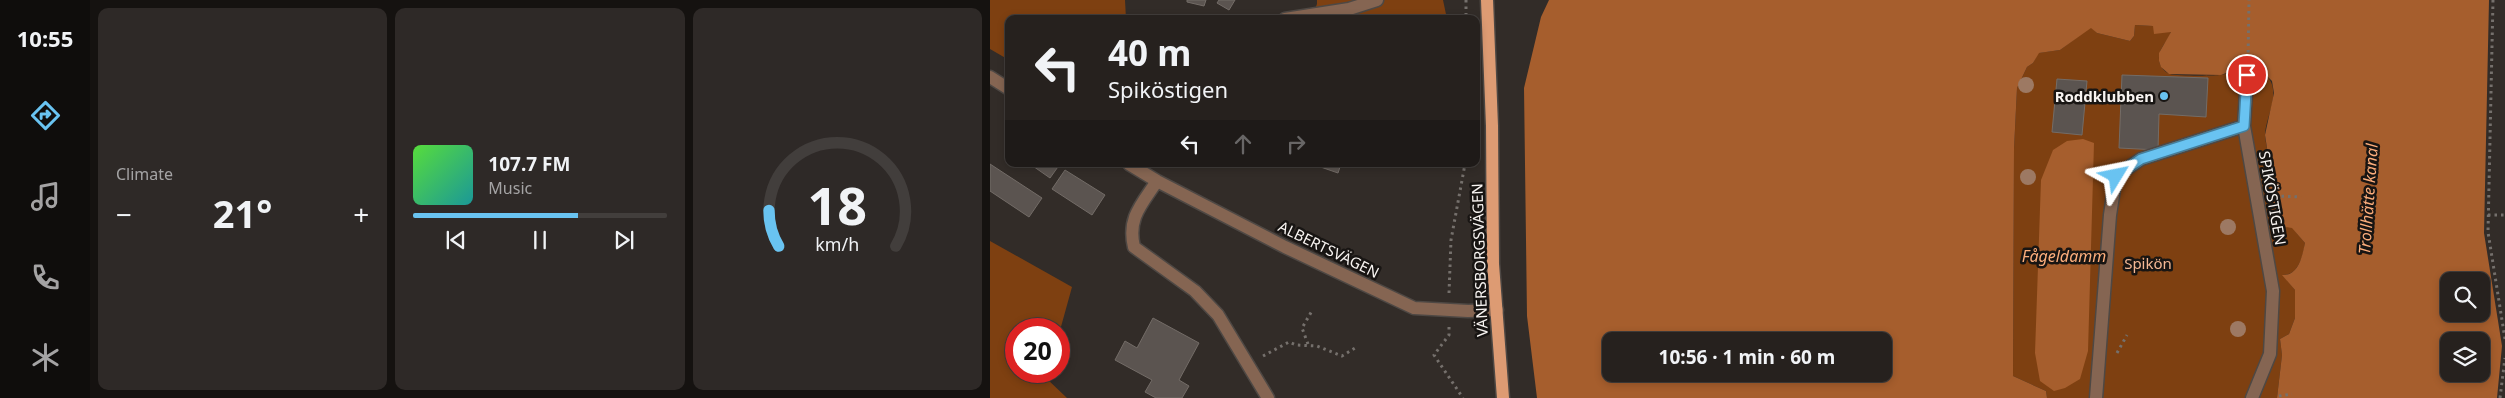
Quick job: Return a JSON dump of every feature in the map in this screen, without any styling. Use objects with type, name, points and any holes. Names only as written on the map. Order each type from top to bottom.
[{"type":"main road","name":"VÄNERSBORGSVÄGEN","points":[[1487,0],[1492,126],[1493,264],[1503,398]]},
{"type":"street","points":[[1311,15],[1349,9],[1378,0]]},
{"type":"street","name":"SPIKÖSTIGEN","points":[[2247,75],[2244,126],[2273,291],[2270,354],[2252,398]]},
{"type":"street","points":[[990,77],[1005,86]]},
{"type":"street","points":[[2096,398],[2110,215],[2116,176],[2141,159],[2244,126]]},
{"type":"street","name":"ALBERTSVÄGEN","points":[[1134,167],[1157,181],[1285,247],[1414,308],[1450,311],[1497,310]]},
{"type":"street","points":[[1157,181],[1132,220],[1130,234],[1134,247],[1195,291],[1218,314],[1268,398]]},
{"type":"path","points":[[1466,0],[1466,15]]},
{"type":"path","points":[[2247,75],[2248,0]]},
{"type":"path","points":[[2493,0],[2488,232],[2505,340]]},
{"type":"path","points":[[1463,398],[1434,355],[1449,335],[1448,276],[1451,240],[1464,167]]},
{"type":"path","points":[[2275,196],[2301,197]]},
{"type":"path","points":[[2488,215],[2505,215]]},
{"type":"path","points":[[1308,344],[1302,328],[1313,309]]},
{"type":"path","points":[[1249,364],[1289,342],[1296,345],[1308,344],[1342,356],[1355,348]]},
{"type":"path","points":[[2500,398],[2505,358]]},
{"type":"path","points":[[2279,396],[2292,394]]},
{"type":"green space","points":[[990,0],[1125,0],[1126,15],[1005,15],[1005,58],[990,49]]},
{"type":"green space","points":[[1317,0],[1443,0],[1446,15],[1313,15]]},
{"type":"green space","name":"Spikön","points":[[2135,25],[2153,26],[2160,32],[2171,32],[2159,55],[2162,68],[2170,74],[2215,75],[2243,69],[2255,69],[2261,71],[2271,81],[2273,95],[2265,133],[2268,152],[2280,197],[2289,221],[2305,243],[2299,264],[2293,272],[2283,275],[2295,290],[2295,318],[2289,334],[2280,339],[2282,355],[2277,398],[2047,398],[2046,391],[2013,376],[2014,149],[2017,88],[2027,67],[2033,63],[2038,53],[2060,50],[2091,27],[2097,33],[2130,41],[2134,36]]},
{"type":"green space","points":[[990,241],[1072,287],[1063,318],[1005,318],[1005,383],[1051,383],[1067,398],[990,398]]},
{"type":"water","name":"Trollhätte kanal","points":[[1549,0],[2489,0],[2484,233],[2502,346],[2497,398],[2277,398],[2282,355],[2280,339],[2289,334],[2295,318],[2295,290],[2282,275],[2296,269],[2305,243],[2292,228],[2279,226],[2271,211],[2269,161],[2265,135],[2274,93],[2272,81],[2264,73],[2256,69],[2237,69],[2221,75],[2169,74],[2161,67],[2159,53],[2171,32],[2154,34],[2153,26],[2135,25],[2134,36],[2130,41],[2097,33],[2091,28],[2060,50],[2039,53],[2033,63],[2027,67],[2017,88],[2014,149],[2013,376],[2046,391],[2047,398],[1537,398],[1527,316],[1524,88],[1541,17]]},
{"type":"water","name":"Fågeldamm","points":[[2083,139],[2094,143],[2088,351],[2080,379],[2065,388],[2054,391],[2040,381],[2035,353],[2041,180],[2053,150],[2067,141]]},
{"type":"building","points":[[1187,0],[1206,0],[1204,6],[1187,2]]},
{"type":"building","points":[[1219,0],[1235,0],[1229,10],[1217,3]]},
{"type":"building","name":"Roddklubben","points":[[2122,75],[2208,78],[2206,117],[2159,114],[2158,150],[2119,148]]},
{"type":"building","points":[[2057,79],[2087,81],[2082,135],[2052,132]]},
{"type":"building","points":[[990,164],[1042,198],[1029,217],[990,191]]},
{"type":"building","points":[[1034,167],[1058,167],[1050,178]]},
{"type":"building","points":[[1321,167],[1340,167],[1338,173]]},
{"type":"building","points":[[1065,170],[1105,195],[1092,215],[1052,189]]},
{"type":"building","points":[[1153,318],[1199,343],[1179,380],[1189,386],[1182,398],[1156,398],[1145,392],[1152,380],[1115,360],[1125,341],[1137,348]]},
{"type":"place","name":"Roddklubben","points":[[2164,96]]},
{"type":"route","points":[[2116,176],[2141,159],[2244,126],[2247,75]]}]
